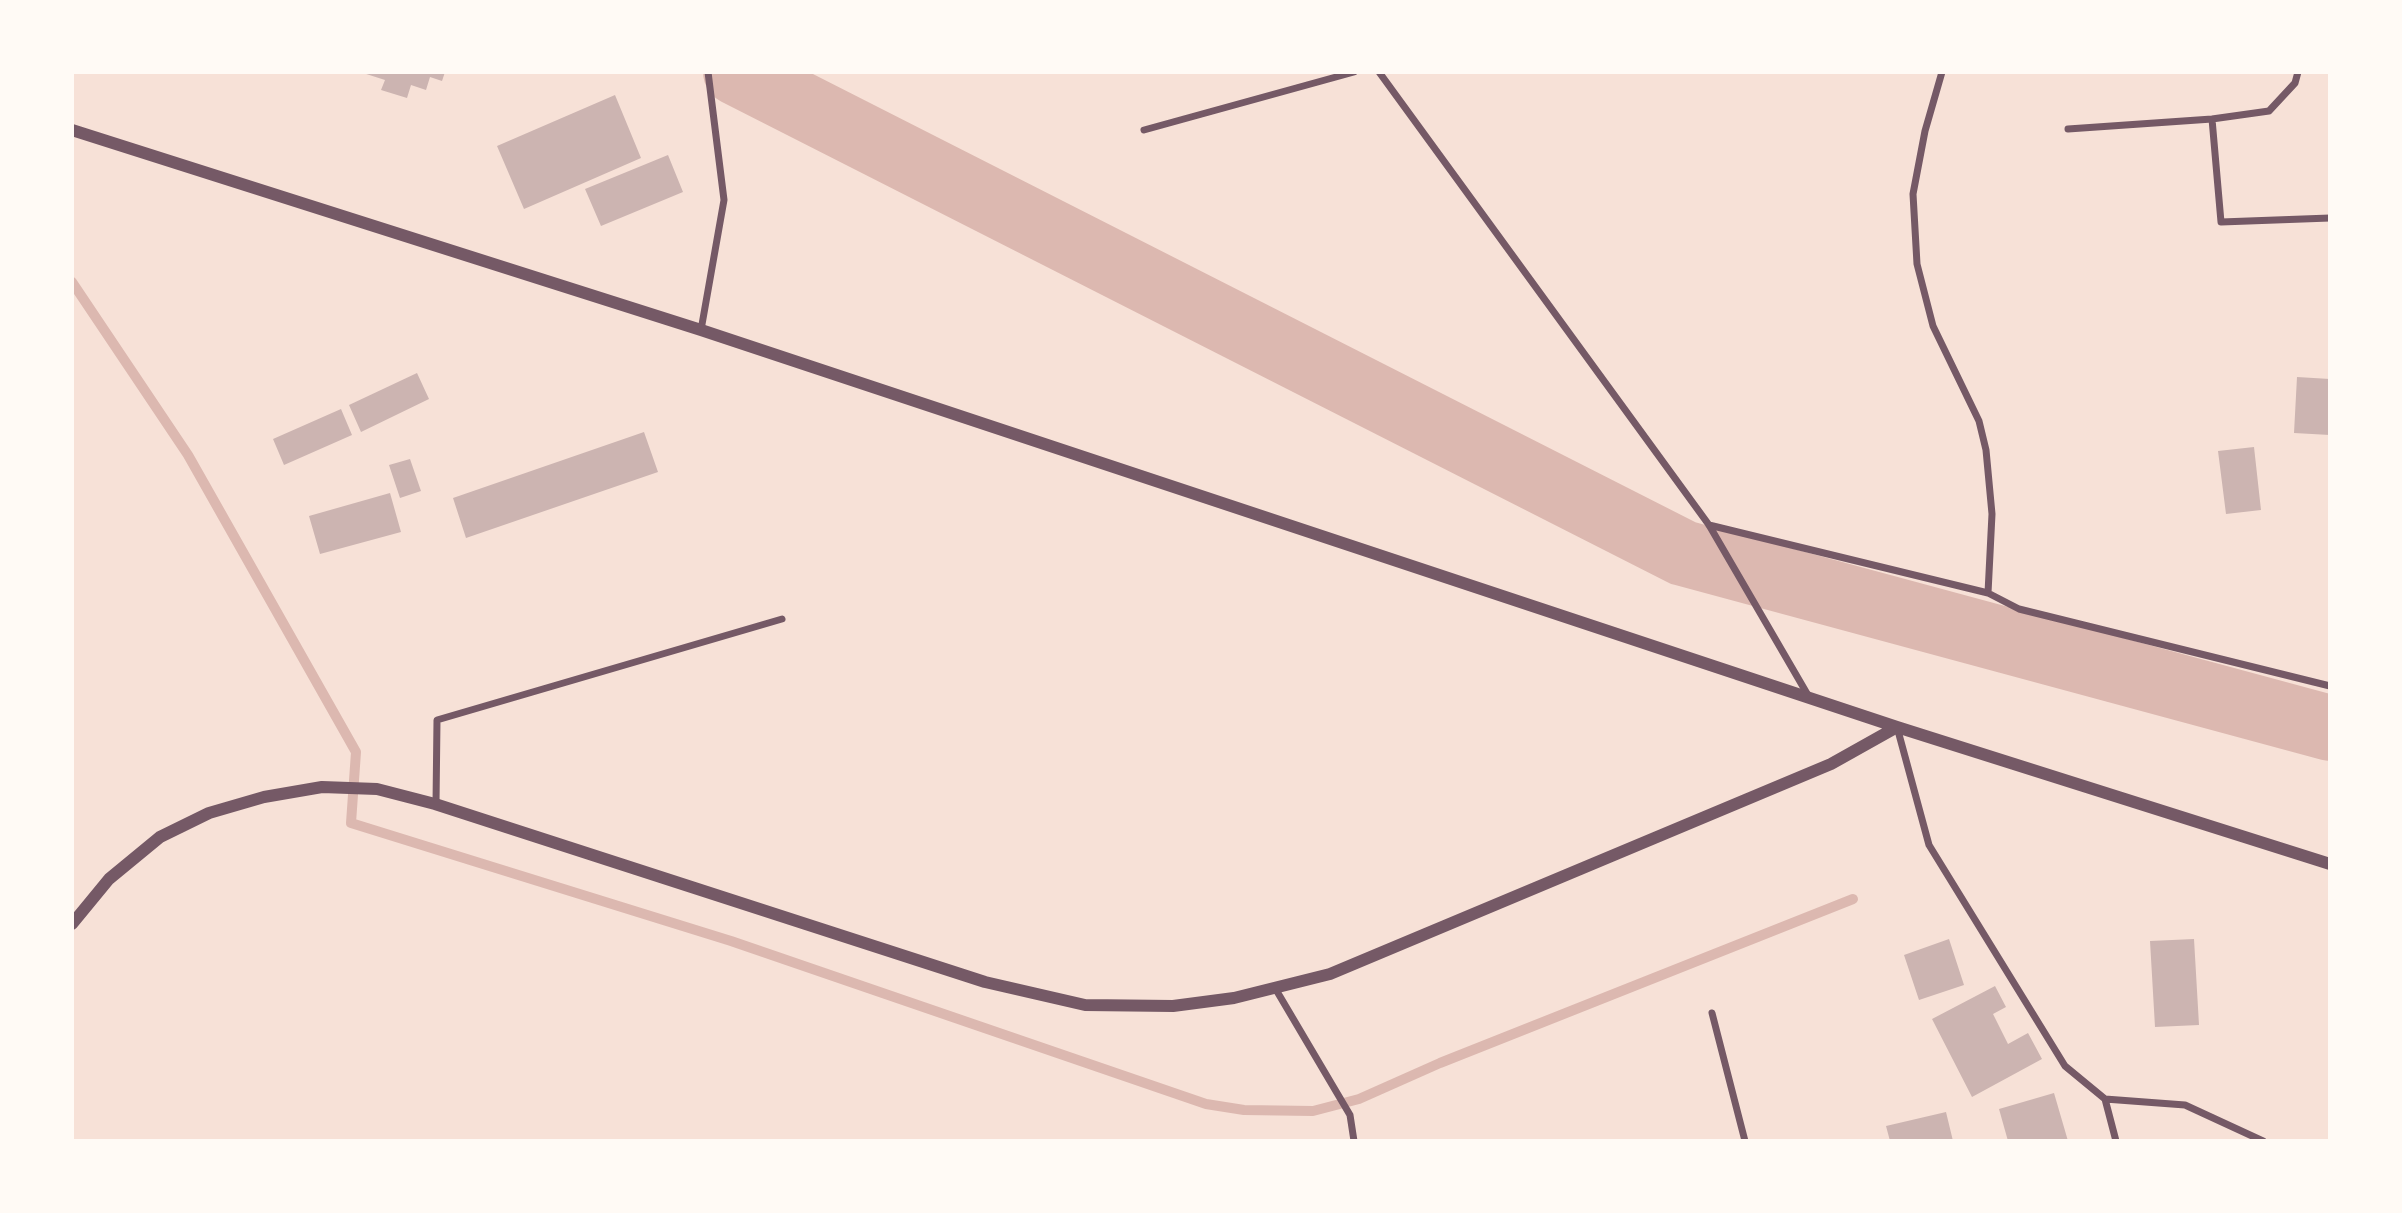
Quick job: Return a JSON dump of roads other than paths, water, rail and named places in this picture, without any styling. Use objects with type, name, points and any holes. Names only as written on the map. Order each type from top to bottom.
[{"type":"street","points":[[701,330],[724,200],[708,72]]},
{"type":"street","points":[[1144,130],[1354,72]]},
{"type":"street","points":[[1379,72],[1709,525],[1810,698]]},
{"type":"street","points":[[1942,72],[1925,131],[1913,194],[1917,264],[1933,326],[1979,421],[1986,450],[1992,514],[1988,593]]},
{"type":"street","points":[[2068,129],[2212,119],[2269,111],[2295,83],[2298,72]]},
{"type":"street","points":[[2212,119],[2221,222],[2330,218]]},
{"type":"street","points":[[72,130],[701,330],[1897,727],[2330,864]]},
{"type":"street","points":[[1709,525],[1988,593],[2020,609],[2330,686]]},
{"type":"street","points":[[436,804],[437,720],[782,619]]},
{"type":"street","points":[[72,924],[109,879],[160,837],[209,813],[264,797],[322,787],[377,789],[436,804],[985,982],[1085,1005],[1173,1006],[1234,998],[1342,969],[1831,764],[1897,727]]},
{"type":"street","points":[[1897,727],[1929,845],[2065,1066],[2105,1099],[2185,1105],[2263,1141]]},
{"type":"street","points":[[1275,988],[1350,1115],[1354,1141]]},
{"type":"street","points":[[1713,1013],[1745,1141]]},
{"type":"street","points":[[2105,1099],[2116,1141]]},
{"type":"waterway","points":[[736,72],[1683,553],[2330,728]]},
{"type":"waterway","points":[[72,282],[188,455],[356,752],[351,823],[731,941],[1206,1104],[1244,1110],[1313,1111],[1359,1099],[1440,1063],[1853,899]]}]
